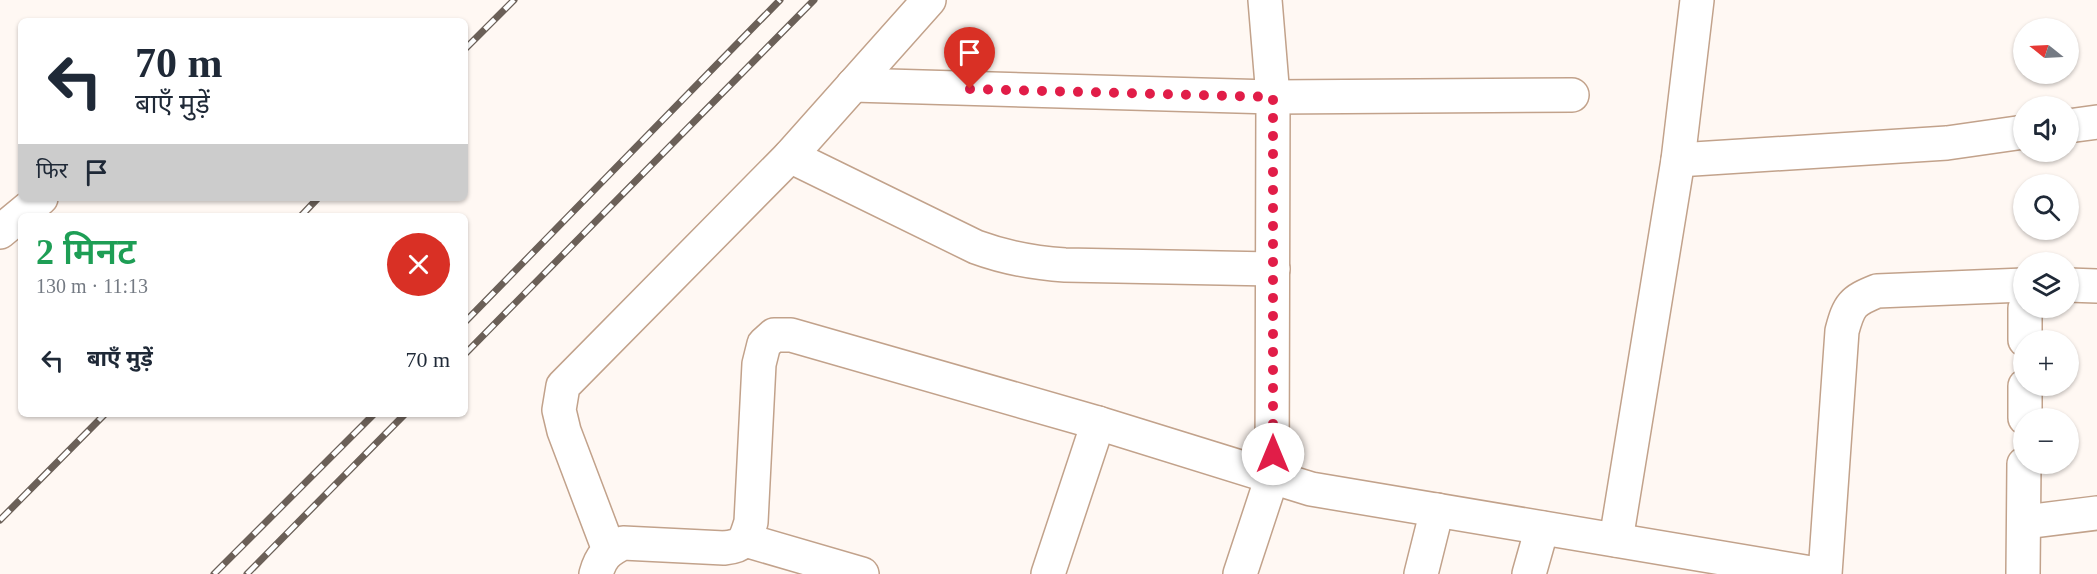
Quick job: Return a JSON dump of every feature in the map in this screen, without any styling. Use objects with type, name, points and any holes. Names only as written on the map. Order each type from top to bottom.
[{"type":"street","points":[[929,0],[790,156],[563,386],[559,410],[602,562],[623,543],[724,548],[737,547],[745,540],[751,522],[759,364],[764,344],[774,335],[791,335],[1098,423],[1311,489],[1817,574]]},
{"type":"street","points":[[1240,574],[1272,477],[1273,97],[1265,0]]},
{"type":"street","points":[[1616,540],[1677,160],[1697,0]]},
{"type":"street","points":[[853,86],[1273,97],[1572,95]]},
{"type":"street","points":[[2079,124],[2097,122]]},
{"type":"street","points":[[1677,160],[1947,143],[2013,134]]},
{"type":"street","points":[[790,156],[976,247],[1005,258],[1065,265],[1273,269]]},
{"type":"street","points":[[23,213],[37,201]]},
{"type":"street","points":[[0,232],[18,217]]},
{"type":"street","points":[[1825,574],[1842,331],[1847,313],[1856,299],[1876,291],[2013,285]]},
{"type":"street","points":[[2079,285],[2097,286]]},
{"type":"street","points":[[1048,574],[1098,423]]},
{"type":"street","points":[[2023,574],[2024,474]]},
{"type":"street","points":[[1421,574],[1437,510]]},
{"type":"street","points":[[2024,522],[2097,513]]},
{"type":"street","points":[[1529,574],[1542,528]]},
{"type":"street","points":[[745,540],[862,574]]},
{"type":"railway","points":[[468,46],[514,0]]},
{"type":"railway","points":[[468,319],[780,0]]},
{"type":"railway","points":[[468,351],[814,0]]},
{"type":"railway","points":[[304,213],[315,201]]},
{"type":"railway","points":[[0,520],[102,417]]},
{"type":"railway","points":[[214,574],[371,417]]},
{"type":"railway","points":[[247,574],[402,417]]},
{"type":"route","points":[[970,89],[1273,97],[1273,454]]}]
